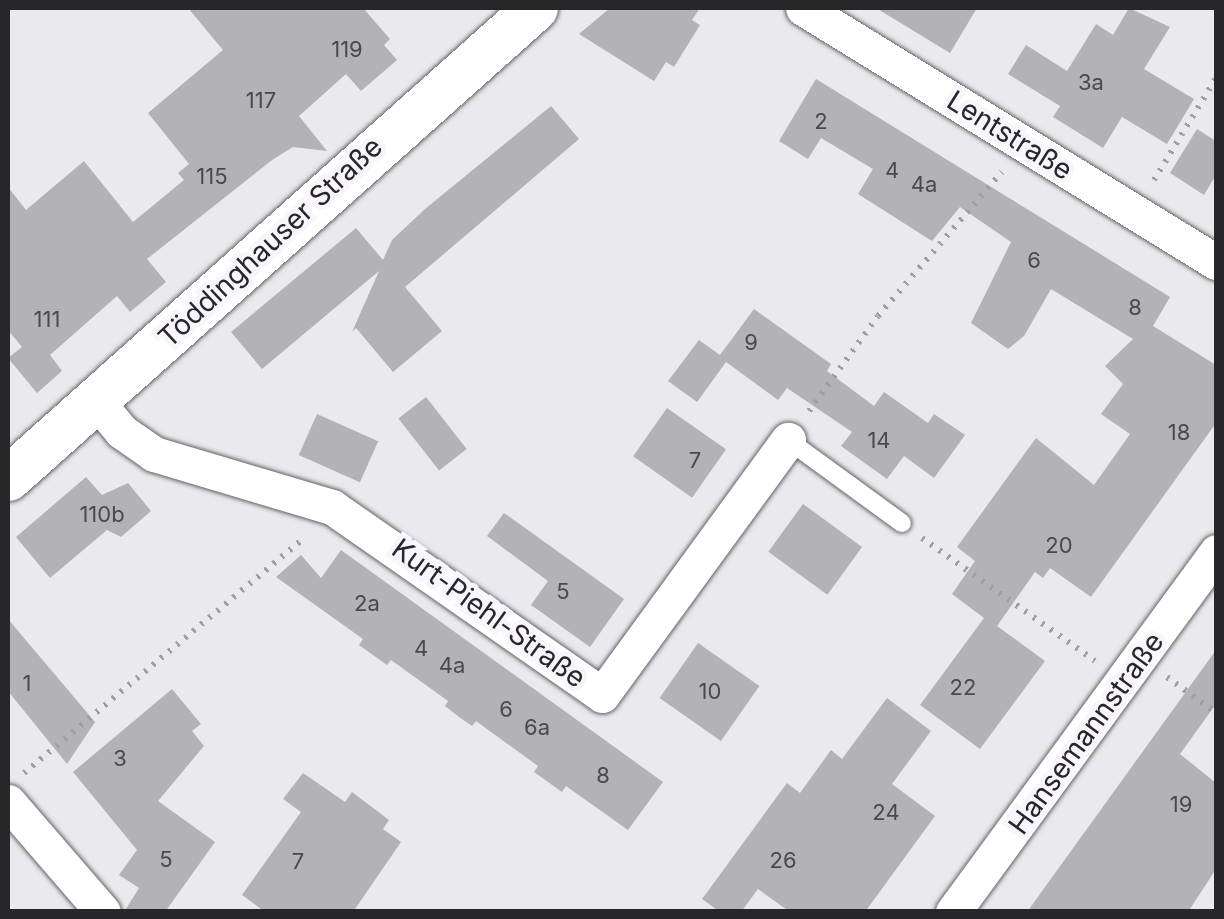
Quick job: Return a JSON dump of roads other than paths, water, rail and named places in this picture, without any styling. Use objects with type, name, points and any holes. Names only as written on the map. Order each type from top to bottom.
[{"type":"street","name":"Töddinghauser Straße","points":[[8,478],[384,136],[535,8]]},
{"type":"street","name":"Lentstraße","points":[[802,8],[1216,262]]},
{"type":"street","name":"Kurt-Piehl-Straße","points":[[96,402],[121,431],[154,454],[332,506],[602,695],[788,440]]},
{"type":"street","name":"Hansemannstraße","points":[[954,912],[1216,552]]},
{"type":"street","points":[[8,802],[103,912]]},
{"type":"lane","points":[[788,440],[902,523]]}]
